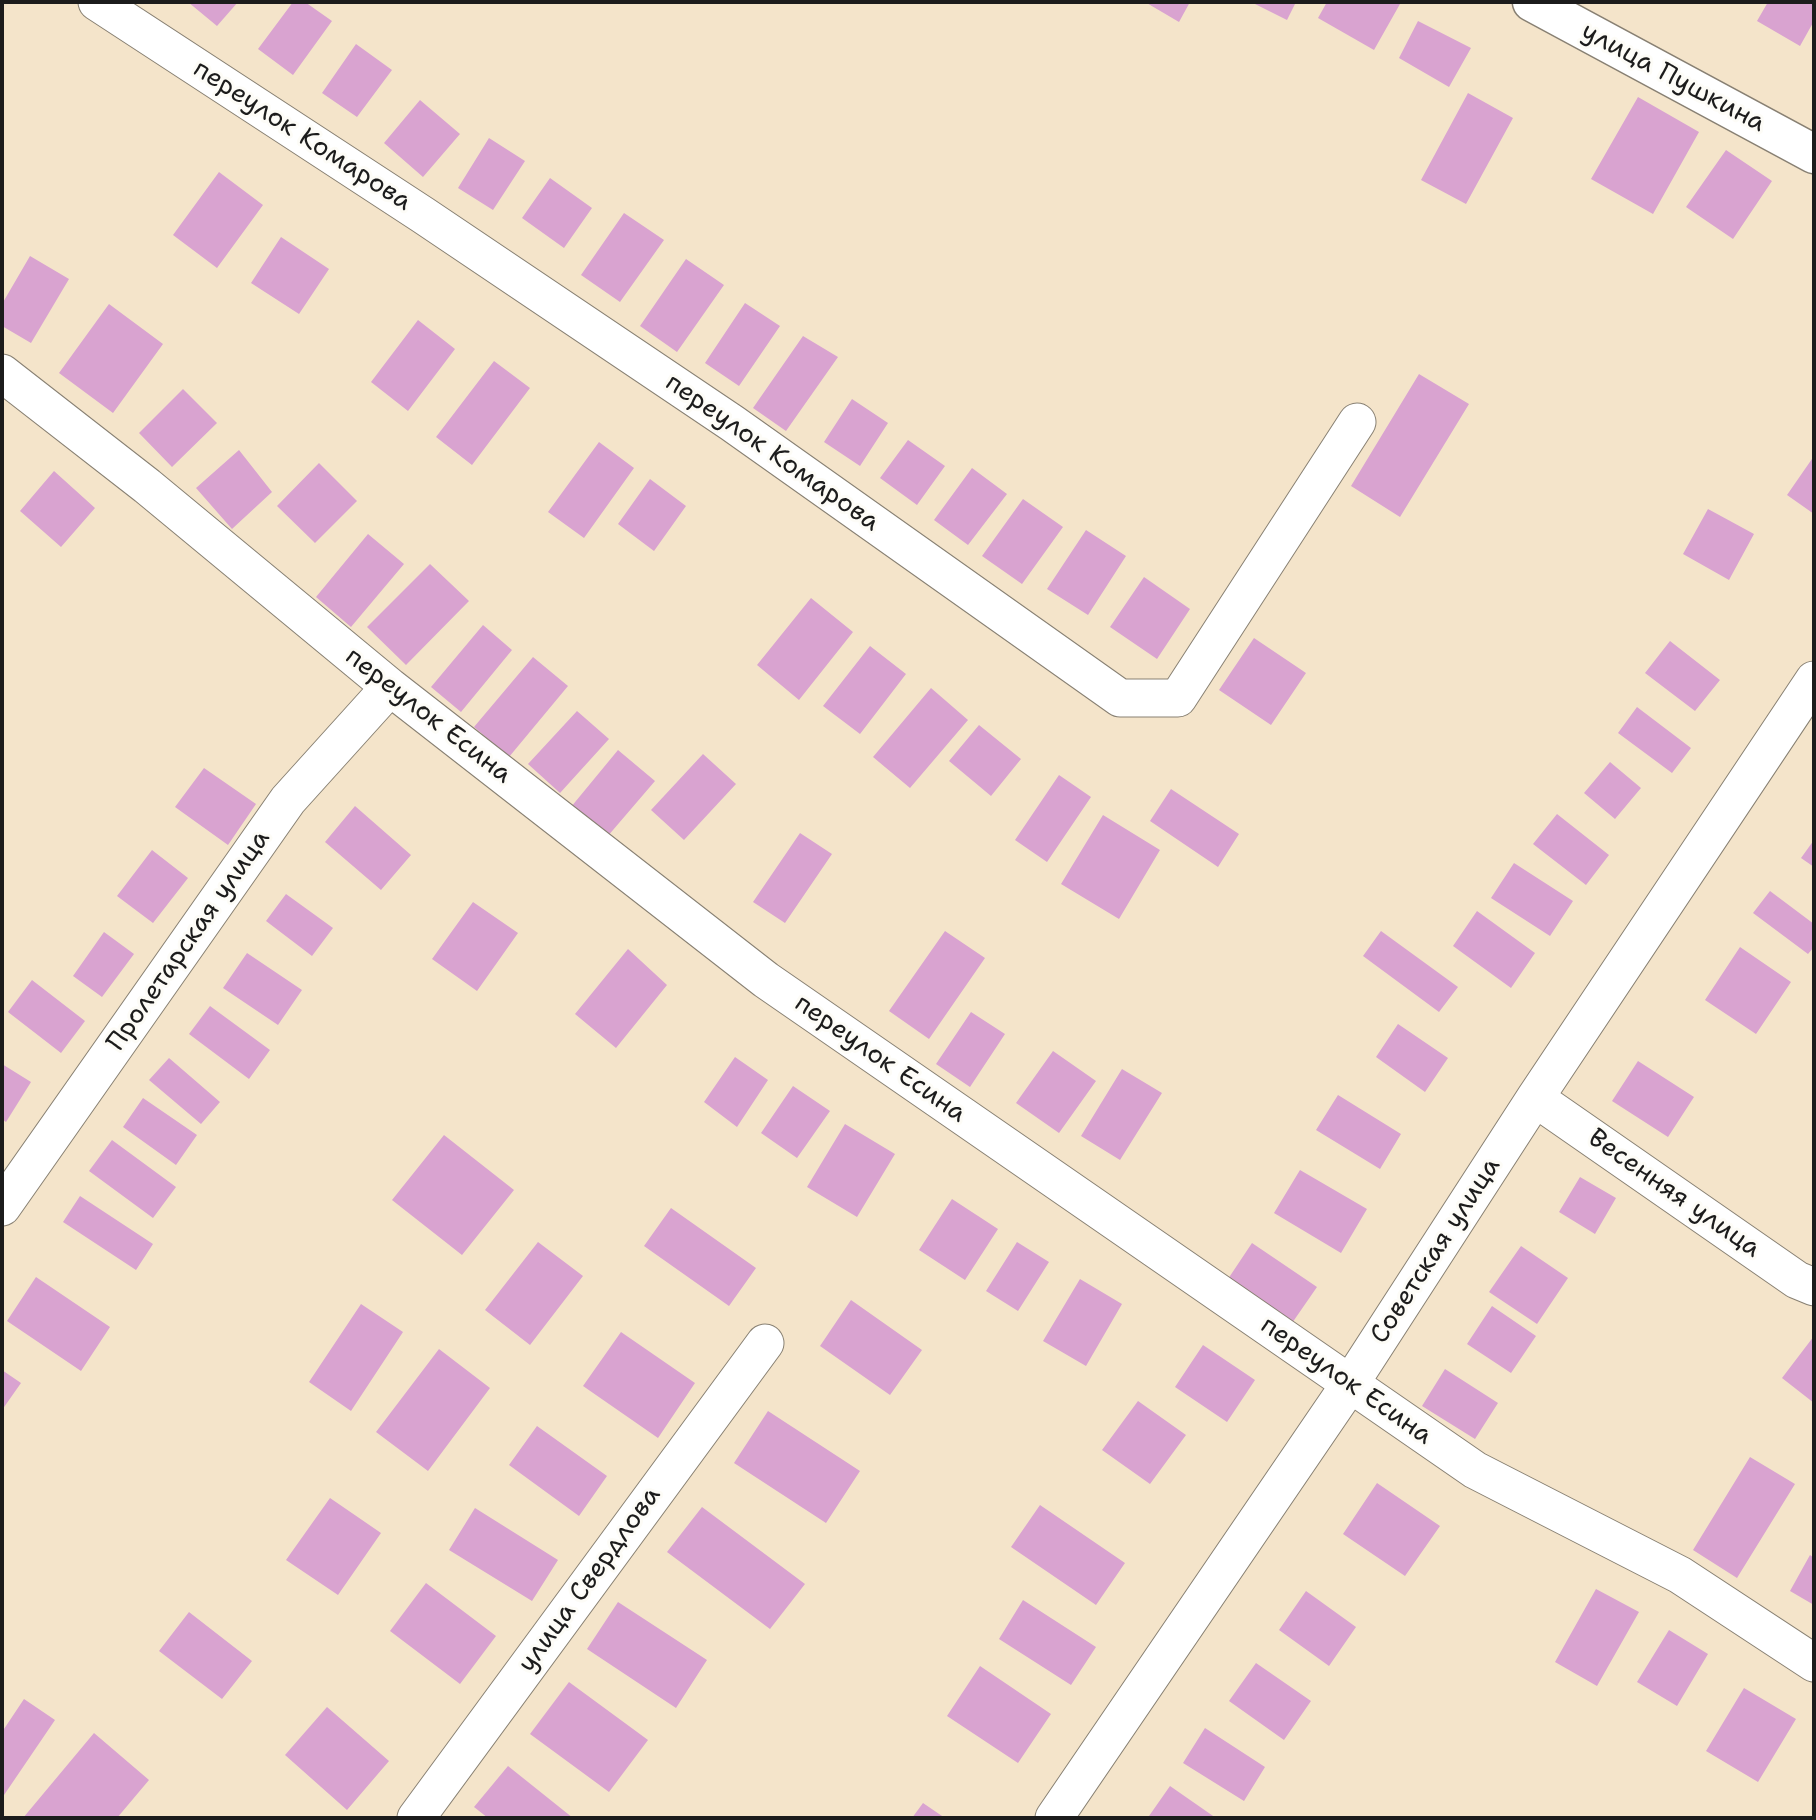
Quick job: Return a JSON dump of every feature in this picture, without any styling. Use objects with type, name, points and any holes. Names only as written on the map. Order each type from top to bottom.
[{"type":"main road","name":"улица Пушкина","points":[[1532,2],[1814,154]]},
{"type":"street","name":"переулок Комарова","points":[[97,2],[423,215],[732,423],[1120,698],[1178,698],[1357,422]]},
{"type":"street","name":"переулок Есина","points":[[2,373],[147,486],[390,687],[766,980],[1475,1470],[1680,1575],[1814,1663]]},
{"type":"street","name":"Советская улица","points":[[1054,1818],[1350,1384],[1535,1098],[1814,680]]},
{"type":"street","name":"Пролетарская улица","points":[[2,1207],[288,800],[390,687]]},
{"type":"street","name":"Весенняя улица","points":[[1535,1098],[1797,1280],[1814,1287]]},
{"type":"street","name":"улица Свердлова","points":[[416,1818],[765,1343]]},
{"type":"building","points":[[188,2],[238,2],[217,26]]},
{"type":"building","points":[[293,2],[305,2],[332,21],[293,75],[258,49]]},
{"type":"building","points":[[1145,2],[1190,2],[1179,22]]},
{"type":"building","points":[[1251,2],[1296,2],[1287,20]]},
{"type":"building","points":[[1327,2],[1400,4],[1374,50],[1318,18]]},
{"type":"building","points":[[1768,2],[1814,2],[1814,21],[1800,46],[1757,21]]},
{"type":"building","points":[[1418,21],[1471,48],[1449,87],[1399,58]]},
{"type":"building","points":[[356,44],[392,70],[357,117],[322,93]]},
{"type":"building","points":[[1468,93],[1513,118],[1466,204],[1421,180]]},
{"type":"building","points":[[1638,97],[1699,132],[1653,214],[1591,179]]},
{"type":"building","points":[[420,100],[460,134],[423,177],[384,143]]},
{"type":"building","points":[[489,138],[525,161],[493,210],[458,188]]},
{"type":"building","points":[[1726,150],[1772,181],[1733,239],[1686,207]]},
{"type":"building","points":[[219,172],[263,205],[217,268],[173,235]]},
{"type":"building","points":[[550,178],[592,208],[564,248],[522,218]]},
{"type":"building","points":[[624,213],[664,240],[620,302],[581,275]]},
{"type":"building","points":[[281,237],[329,269],[299,314],[251,283]]},
{"type":"building","points":[[30,256],[69,279],[31,343],[2,326],[2,304]]},
{"type":"building","points":[[686,259],[724,285],[677,352],[640,326]]},
{"type":"building","points":[[745,303],[780,326],[739,386],[705,363]]},
{"type":"building","points":[[109,304],[163,344],[113,413],[59,373]]},
{"type":"building","points":[[418,320],[455,349],[408,411],[371,382]]},
{"type":"building","points":[[803,336],[838,357],[786,431],[753,408]]},
{"type":"building","points":[[494,361],[530,388],[472,465],[436,437]]},
{"type":"building","points":[[1419,374],[1469,404],[1400,517],[1351,486]]},
{"type":"building","points":[[183,389],[217,423],[172,467],[139,433]]},
{"type":"building","points":[[852,399],[888,423],[860,466],[824,442]]},
{"type":"building","points":[[908,440],[945,466],[917,505],[880,478]]},
{"type":"building","points":[[599,442],[634,468],[584,538],[548,512]]},
{"type":"building","points":[[239,450],[272,492],[232,529],[196,488]]},
{"type":"building","points":[[1814,456],[1814,514],[1787,495]]},
{"type":"building","points":[[319,463],[357,501],[315,543],[277,506]]},
{"type":"building","points":[[972,468],[1007,494],[968,545],[934,520]]},
{"type":"building","points":[[54,471],[95,508],[61,547],[20,511]]},
{"type":"building","points":[[650,479],[686,506],[654,551],[618,524]]},
{"type":"building","points":[[1023,499],[1063,527],[1022,584],[982,556]]},
{"type":"building","points":[[1708,509],[1754,534],[1729,580],[1683,554]]},
{"type":"building","points":[[1086,530],[1126,556],[1088,615],[1047,589]]},
{"type":"building","points":[[368,534],[404,564],[351,627],[316,597]]},
{"type":"building","points":[[430,564],[469,601],[406,665],[367,627]]},
{"type":"building","points":[[1144,577],[1190,609],[1157,659],[1110,627]]},
{"type":"building","points":[[811,598],[853,632],[799,700],[757,665]]},
{"type":"building","points":[[483,625],[512,650],[461,712],[431,687]]},
{"type":"building","points":[[1254,638],[1306,673],[1271,725],[1219,690]]},
{"type":"building","points":[[1670,641],[1720,680],[1695,711],[1645,673]]},
{"type":"building","points":[[870,646],[906,674],[860,734],[823,706]]},
{"type":"building","points":[[533,657],[568,686],[509,757],[474,727]]},
{"type":"building","points":[[931,688],[968,720],[910,788],[873,757]]},
{"type":"building","points":[[1637,707],[1691,748],[1672,773],[1618,733]]},
{"type":"building","points":[[577,711],[609,739],[560,793],[528,764]]},
{"type":"building","points":[[979,725],[1021,759],[991,796],[949,761]]},
{"type":"building","points":[[618,750],[655,781],[607,837],[571,807]]},
{"type":"building","points":[[703,754],[736,784],[684,840],[651,810]]},
{"type":"building","points":[[1610,762],[1641,788],[1615,819],[1584,793]]},
{"type":"building","points":[[204,768],[256,804],[228,845],[175,807]]},
{"type":"building","points":[[1059,775],[1091,797],[1047,862],[1015,840]]},
{"type":"building","points":[[1171,789],[1239,834],[1218,867],[1150,821]]},
{"type":"building","points":[[355,806],[411,855],[381,890],[325,842]]},
{"type":"building","points":[[1557,814],[1609,855],[1586,885],[1533,844]]},
{"type":"building","points":[[1103,815],[1160,850],[1119,919],[1061,884]]},
{"type":"building","points":[[800,833],[832,854],[785,923],[753,902]]},
{"type":"building","points":[[1814,840],[1814,867],[1801,858]]},
{"type":"building","points":[[152,850],[188,878],[153,923],[117,896]]},
{"type":"building","points":[[1514,863],[1573,901],[1550,936],[1491,898]]},
{"type":"building","points":[[1770,891],[1814,924],[1814,947],[1808,954],[1753,913]]},
{"type":"building","points":[[286,894],[333,928],[312,956],[266,921]]},
{"type":"building","points":[[473,902],[518,933],[477,991],[432,959]]},
{"type":"building","points":[[1477,911],[1535,953],[1511,988],[1453,946]]},
{"type":"building","points":[[945,931],[985,958],[929,1039],[889,1011]]},
{"type":"building","points":[[1381,931],[1458,987],[1439,1012],[1363,956]]},
{"type":"building","points":[[104,932],[134,954],[102,997],[73,976]]},
{"type":"building","points":[[1740,947],[1791,982],[1756,1034],[1705,1000]]},
{"type":"building","points":[[628,949],[667,985],[616,1048],[575,1014]]},
{"type":"building","points":[[247,953],[302,990],[278,1025],[223,988]]},
{"type":"building","points":[[32,980],[85,1021],[61,1053],[8,1012]]},
{"type":"building","points":[[210,1006],[270,1050],[249,1079],[189,1034]]},
{"type":"building","points":[[971,1012],[1005,1034],[970,1087],[936,1064]]},
{"type":"building","points":[[1398,1024],[1448,1058],[1425,1092],[1376,1057]]},
{"type":"building","points":[[1053,1051],[1096,1081],[1059,1133],[1016,1103]]},
{"type":"building","points":[[735,1057],[768,1080],[737,1127],[704,1102]]},
{"type":"building","points":[[169,1058],[220,1102],[201,1124],[149,1080]]},
{"type":"building","points":[[1638,1061],[1694,1097],[1668,1137],[1612,1101]]},
{"type":"building","points":[[2,1064],[31,1082],[6,1122],[2,1119]]},
{"type":"building","points":[[1122,1069],[1162,1093],[1120,1160],[1081,1136]]},
{"type":"building","points":[[793,1086],[830,1111],[797,1158],[761,1133]]},
{"type":"building","points":[[1338,1095],[1401,1134],[1380,1169],[1316,1130]]},
{"type":"building","points":[[143,1098],[197,1135],[176,1165],[123,1127]]},
{"type":"building","points":[[845,1124],[895,1154],[857,1217],[807,1187]]},
{"type":"building","points":[[444,1135],[514,1190],[462,1255],[392,1200]]},
{"type":"building","points":[[112,1140],[176,1187],[153,1218],[89,1171]]},
{"type":"building","points":[[1300,1170],[1367,1209],[1341,1253],[1274,1213]]},
{"type":"building","points":[[1580,1177],[1616,1198],[1595,1234],[1559,1212]]},
{"type":"building","points":[[80,1196],[153,1244],[136,1270],[63,1222]]},
{"type":"building","points":[[952,1199],[998,1229],[965,1280],[919,1250]]},
{"type":"building","points":[[671,1208],[756,1268],[729,1306],[644,1246]]},
{"type":"building","points":[[538,1242],[583,1276],[530,1345],[485,1310]]},
{"type":"building","points":[[1017,1242],[1049,1262],[1018,1311],[986,1291]]},
{"type":"building","points":[[1252,1243],[1317,1287],[1290,1326],[1226,1282]]},
{"type":"building","points":[[1521,1246],[1568,1278],[1537,1324],[1489,1292]]},
{"type":"building","points":[[36,1277],[110,1327],[81,1371],[7,1321]]},
{"type":"building","points":[[1080,1279],[1122,1304],[1086,1366],[1043,1341]]},
{"type":"building","points":[[851,1300],[922,1350],[890,1395],[820,1346]]},
{"type":"building","points":[[361,1304],[403,1332],[351,1411],[309,1382]]},
{"type":"building","points":[[1492,1306],[1536,1336],[1511,1373],[1467,1344]]},
{"type":"building","points":[[621,1332],[695,1383],[658,1438],[583,1386]]},
{"type":"building","points":[[1814,1336],[1814,1403],[1782,1378]]},
{"type":"building","points":[[1203,1345],[1255,1380],[1227,1422],[1175,1387]]},
{"type":"building","points":[[439,1349],[490,1388],[428,1471],[376,1432]]},
{"type":"building","points":[[1445,1369],[1498,1403],[1475,1439],[1422,1406]]},
{"type":"building","points":[[2,1370],[21,1383],[2,1410]]},
{"type":"building","points":[[1138,1401],[1186,1435],[1150,1484],[1102,1450]]},
{"type":"building","points":[[768,1411],[860,1471],[826,1523],[734,1463]]},
{"type":"building","points":[[537,1426],[607,1476],[579,1516],[509,1465]]},
{"type":"building","points":[[1750,1457],[1795,1484],[1737,1578],[1693,1550]]},
{"type":"building","points":[[1377,1483],[1440,1526],[1405,1576],[1343,1534]]},
{"type":"building","points":[[330,1498],[381,1533],[338,1595],[286,1560]]},
{"type":"building","points":[[1040,1505],[1125,1563],[1096,1605],[1011,1547]]},
{"type":"building","points":[[702,1507],[805,1584],[770,1629],[667,1552]]},
{"type":"building","points":[[475,1508],[558,1560],[532,1601],[449,1550]]},
{"type":"building","points":[[1810,1555],[1814,1558],[1814,1605],[1790,1591]]},
{"type":"building","points":[[426,1583],[496,1636],[460,1684],[390,1631]]},
{"type":"building","points":[[1596,1589],[1639,1612],[1597,1686],[1555,1662]]},
{"type":"building","points":[[1306,1591],[1356,1627],[1329,1666],[1279,1630]]},
{"type":"building","points":[[1023,1600],[1096,1647],[1071,1685],[999,1639]]},
{"type":"building","points":[[618,1602],[707,1660],[676,1708],[587,1649]]},
{"type":"building","points":[[189,1612],[252,1661],[222,1699],[159,1651]]},
{"type":"building","points":[[1669,1630],[1708,1654],[1677,1706],[1637,1682]]},
{"type":"building","points":[[1256,1663],[1311,1701],[1284,1740],[1229,1701]]},
{"type":"building","points":[[980,1666],[1051,1714],[1018,1763],[947,1716]]},
{"type":"building","points":[[569,1682],[648,1740],[609,1792],[530,1734]]},
{"type":"building","points":[[1744,1688],[1796,1719],[1758,1782],[1706,1751]]},
{"type":"building","points":[[24,1699],[55,1720],[2,1798],[2,1732]]},
{"type":"building","points":[[327,1707],[389,1761],[347,1810],[285,1755]]},
{"type":"building","points":[[1205,1728],[1265,1767],[1244,1801],[1183,1763]]},
{"type":"building","points":[[94,1733],[149,1780],[117,1818],[23,1818]]},
{"type":"building","points":[[508,1766],[573,1818],[488,1818],[474,1807]]},
{"type":"building","points":[[1170,1786],[1216,1818],[1149,1816]]},
{"type":"building","points":[[923,1803],[945,1818],[912,1818]]}]
